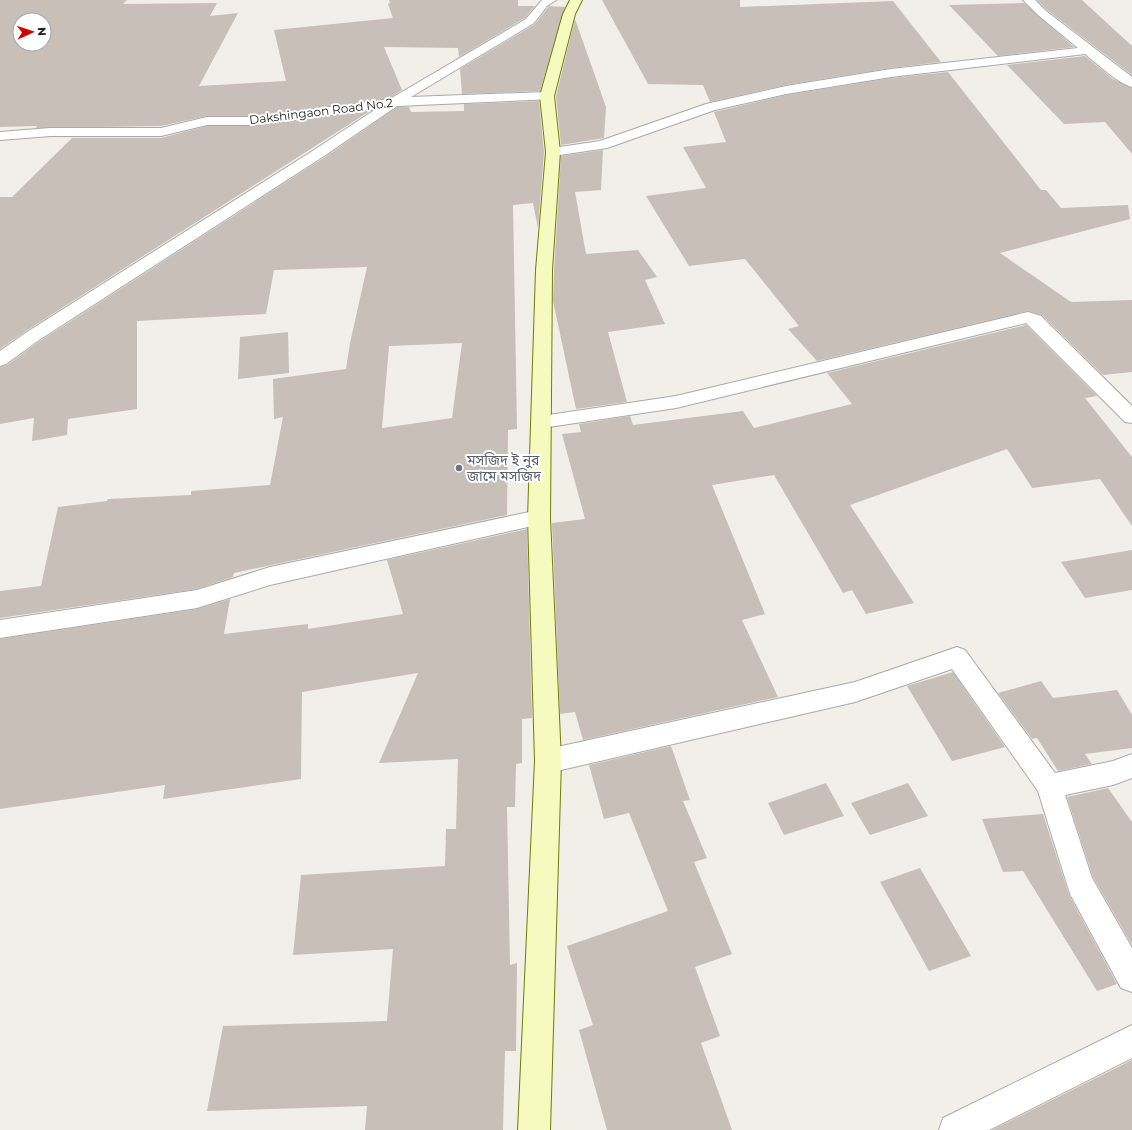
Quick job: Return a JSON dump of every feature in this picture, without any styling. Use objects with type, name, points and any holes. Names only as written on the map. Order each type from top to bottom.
[{"type":"street","points":[[0,360],[40,332],[319,153],[394,102],[530,21],[543,4],[550,0]]},
{"type":"street","points":[[534,1130],[548,761],[539,518],[544,270],[553,152],[547,96],[570,14],[576,0]]},
{"type":"street","points":[[1029,0],[1042,13],[1132,83]]},
{"type":"street","points":[[553,152],[602,146],[711,107],[786,90],[891,73],[1089,50]]},
{"type":"street","name":"Dakshingaon Road No.2","points":[[0,136],[50,132],[161,132],[207,121],[257,121],[394,102],[547,96]]},
{"type":"street","points":[[542,422],[676,402],[1028,317],[1036,320],[1132,417]]},
{"type":"street","points":[[0,629],[197,599],[277,575],[539,518]]},
{"type":"street","points":[[548,761],[855,692],[957,657],[1048,786],[1080,884],[1132,977]]},
{"type":"street","points":[[1048,786],[1113,773],[1132,766]]},
{"type":"street","points":[[955,1130],[1132,1040]]},
{"type":"building","points":[[0,0],[127,0],[123,4],[217,3],[210,16],[238,13],[199,86],[286,81],[274,30],[393,18],[388,4],[390,3],[389,0],[518,0],[518,6],[535,6],[525,18],[459,57],[458,48],[384,47],[402,90],[390,98],[257,116],[207,116],[161,126],[36,128],[37,126],[0,127]]},
{"type":"building","points":[[602,0],[740,0],[740,7],[893,1],[941,62],[891,68],[786,85],[710,102],[703,85],[648,84]]},
{"type":"building","points":[[1037,0],[1082,0],[1132,46],[1132,75],[1047,10]]},
{"type":"building","points":[[1024,3],[1074,47],[998,56],[949,5]]},
{"type":"building","points":[[549,6],[565,7],[540,91],[462,94],[460,69],[535,24]]},
{"type":"building","points":[[575,19],[606,107],[604,138],[561,145],[556,96]]},
{"type":"building","points":[[1085,56],[1113,79],[1132,88],[1132,154],[1105,122],[1064,124],[1007,65]]},
{"type":"building","points":[[948,72],[1041,190],[1046,190],[1061,208],[1128,205],[1130,219],[1000,253],[1071,302],[1132,300],[1132,372],[1103,375],[1042,315],[1028,311],[817,361],[788,329],[799,326],[745,259],[689,266],[646,196],[706,188],[683,147],[726,142],[714,112],[786,95],[891,78]]},
{"type":"building","points":[[539,101],[544,152],[538,228],[533,203],[513,205],[517,429],[508,430],[507,515],[234,573],[233,577],[197,589],[0,618],[0,591],[41,586],[58,507],[107,501],[108,499],[191,495],[191,491],[270,485],[283,417],[274,419],[273,379],[346,369],[350,343],[367,267],[274,270],[266,314],[137,321],[137,409],[68,419],[67,435],[32,441],[34,418],[0,424],[0,367],[7,365],[40,341],[325,157],[397,107],[409,107],[411,112],[464,111],[464,104]],"holes":[[[462,343],[452,418],[382,428],[389,346]]]},
{"type":"building","points":[[370,111],[0,349],[0,197],[12,197],[72,138],[161,138],[207,126],[257,126]]},
{"type":"building","points":[[603,150],[601,190],[575,192],[586,254],[638,250],[657,277],[645,280],[665,324],[608,332],[627,402],[576,409],[553,301],[561,156]]},
{"type":"building","points":[[1026,325],[1097,396],[1085,398],[1132,457],[1132,526],[1100,479],[1032,488],[1007,449],[850,505],[914,603],[866,614],[852,590],[843,593],[774,475],[712,485],[765,614],[742,620],[778,697],[583,740],[575,712],[560,714],[552,523],[585,519],[562,434],[581,432],[579,424],[630,416],[633,425],[743,411],[754,428],[852,404],[827,373]]},
{"type":"building","points":[[288,332],[289,373],[238,379],[240,337]]},
{"type":"building","points":[[527,529],[532,718],[522,719],[522,763],[516,764],[515,807],[507,807],[510,965],[517,963],[516,1051],[505,1051],[503,1130],[365,1130],[367,1106],[207,1111],[223,1026],[387,1021],[393,949],[293,955],[301,875],[445,866],[446,829],[456,829],[458,759],[379,763],[418,673],[302,692],[301,779],[163,799],[165,785],[0,809],[0,639],[197,609],[230,599],[224,634],[308,624],[308,629],[403,614],[387,560]]},
{"type":"building","points":[[1132,550],[1132,590],[1085,598],[1061,562]]},
{"type":"building","points":[[953,672],[1005,747],[952,761],[907,686]]},
{"type":"building","points":[[1041,681],[1053,698],[1117,690],[1132,715],[1132,748],[1085,754],[1092,764],[1058,771],[1037,738],[1032,739],[998,693]]},
{"type":"building","points":[[671,746],[690,800],[683,801],[707,858],[694,862],[732,954],[695,967],[720,1036],[701,1043],[732,1130],[607,1130],[579,1030],[593,1025],[567,946],[668,911],[629,813],[604,819],[589,765]]},
{"type":"building","points":[[826,783],[844,816],[784,835],[768,803]]},
{"type":"building","points":[[908,783],[928,816],[870,835],[851,803]]},
{"type":"building","points":[[1108,788],[1132,822],[1132,945],[1093,877],[1067,797]]},
{"type":"building","points":[[1043,814],[1069,895],[1117,984],[1097,991],[1023,871],[1003,872],[982,819]]},
{"type":"building","points":[[920,868],[971,956],[929,971],[880,882]]},
{"type":"building","points":[[1132,1060],[1132,1130],[992,1130]]},
{"type":"place","name":"মসজিদ ই নুর জামে মসজিদ","points":[[459,468]]}]
